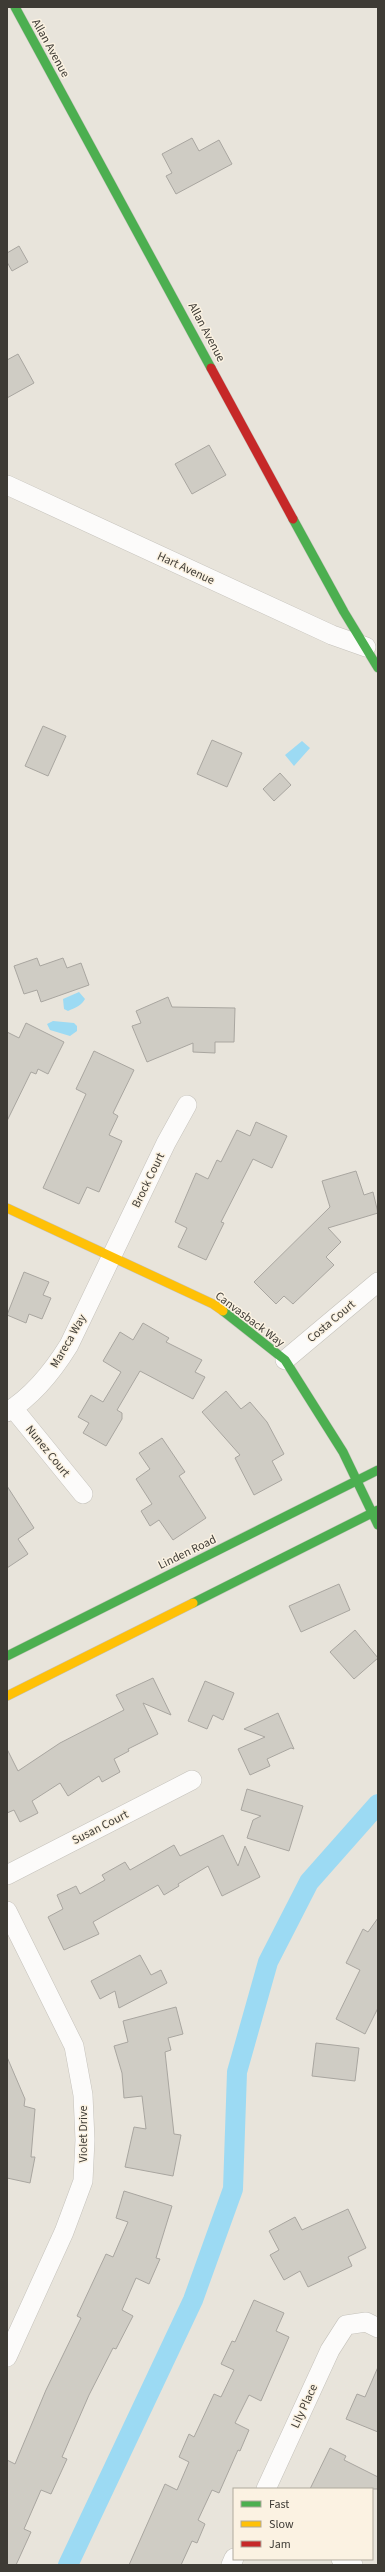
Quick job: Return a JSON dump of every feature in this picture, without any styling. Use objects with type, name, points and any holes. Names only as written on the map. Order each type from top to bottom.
[{"type":"street","name":"Allan Avenue","points":[[16,7],[344,612],[378,668]]},
{"type":"street","name":"Hart Avenue","points":[[7,485],[332,635],[366,647]]},
{"type":"street","name":"Brock Court","points":[[112,1256],[166,1143],[187,1105]]},
{"type":"street","name":"Canvasback Way","points":[[7,1208],[213,1304],[249,1330],[285,1360],[358,1480],[375,1512],[378,1525]]},
{"type":"street","name":"Mareca Way","points":[[10,1410],[55,1367],[69,1345],[112,1256]]},
{"type":"street","name":"Costa Court","points":[[285,1360],[378,1282]]},
{"type":"street","name":"Nunez Court","points":[[10,1410],[83,1494]]},
{"type":"street","name":"Linden Road","points":[[7,1656],[378,1470]]},
{"type":"street","points":[[7,1696],[375,1512]]},
{"type":"street","name":"Susan Court","points":[[7,1875],[192,1780]]},
{"type":"street","name":"Violet Drive","points":[[7,1911],[74,2046],[83,2095],[85,2140],[83,2181],[64,2232],[7,2357]]},
{"type":"street","name":"Lily Place","points":[[266,2488],[330,2350],[346,2325],[366,2322],[378,2328]]},
{"type":"street","points":[[342,2560],[353,2565]]},
{"type":"water","points":[[302,741],[310,748],[294,766],[285,755]]},
{"type":"water","points":[[79,992],[85,999],[82,1003],[68,1011],[64,1009],[63,999]]},
{"type":"water","points":[[53,1021],[74,1023],[77,1026],[77,1031],[70,1036],[50,1030],[47,1024]]},
{"type":"building","points":[[192,138],[199,151],[219,140],[232,164],[176,194],[166,176],[172,173],[162,154]]},
{"type":"building","points":[[19,246],[28,262],[12,271],[7,262],[7,253]]},
{"type":"building","points":[[18,354],[34,383],[7,398],[7,360]]},
{"type":"building","points":[[209,445],[226,475],[192,494],[175,464]]},
{"type":"building","points":[[43,726],[66,736],[48,776],[25,766]]},
{"type":"building","points":[[212,740],[242,753],[227,787],[197,774]]},
{"type":"building","points":[[280,773],[291,785],[274,801],[263,789]]},
{"type":"building","points":[[37,958],[40,966],[63,958],[67,968],[81,963],[89,985],[41,1002],[37,990],[24,994],[14,966]]},
{"type":"building","points":[[168,997],[172,1007],[235,1008],[234,1042],[215,1042],[215,1053],[193,1052],[193,1043],[147,1062],[132,1026],[141,1023],[136,1011]]},
{"type":"building","points":[[26,1023],[64,1042],[48,1074],[38,1069],[36,1074],[31,1072],[7,1121],[7,1032],[19,1038]]},
{"type":"building","points":[[94,1051],[134,1070],[113,1113],[118,1116],[109,1135],[122,1141],[99,1192],[87,1187],[79,1204],[43,1188],[86,1094],[76,1089]]},
{"type":"building","points":[[256,1122],[287,1136],[272,1168],[253,1159],[221,1222],[224,1223],[206,1260],[178,1247],[187,1228],[175,1222],[196,1173],[208,1179],[217,1160],[221,1162],[237,1130],[250,1136]]},
{"type":"building","points":[[356,1171],[364,1195],[373,1192],[378,1213],[328,1228],[341,1242],[326,1257],[334,1265],[293,1304],[284,1296],[276,1304],[254,1282],[330,1207],[322,1181]]},
{"type":"building","points":[[24,1272],[49,1282],[43,1295],[51,1298],[42,1319],[29,1314],[26,1323],[7,1315]]},
{"type":"building","points":[[143,1323],[169,1338],[166,1342],[202,1360],[195,1372],[205,1377],[193,1399],[140,1371],[117,1410],[122,1413],[122,1419],[106,1446],[83,1433],[89,1423],[78,1417],[91,1395],[103,1402],[121,1372],[103,1361],[120,1332],[133,1340]]},
{"type":"building","points":[[226,1391],[241,1409],[250,1402],[267,1422],[284,1454],[272,1461],[282,1480],[254,1495],[235,1458],[240,1455],[202,1412]]},
{"type":"building","points":[[162,1438],[185,1472],[179,1476],[206,1518],[173,1540],[159,1520],[150,1526],[141,1511],[152,1504],[136,1479],[150,1469],[139,1453]]},
{"type":"building","points":[[7,1486],[34,1528],[18,1539],[28,1554],[7,1568]]},
{"type":"building","points":[[339,1584],[350,1610],[301,1632],[289,1606]]},
{"type":"building","points":[[355,1630],[378,1658],[354,1679],[330,1652]]},
{"type":"building","points":[[153,1678],[171,1715],[143,1703],[158,1734],[128,1749],[129,1751],[114,1759],[120,1772],[102,1782],[99,1776],[68,1796],[60,1783],[32,1801],[38,1813],[20,1822],[14,1810],[7,1813],[7,1749],[18,1771],[60,1743],[124,1710],[116,1695]]},
{"type":"building","points":[[205,1681],[234,1693],[223,1720],[213,1715],[207,1729],[188,1721]]},
{"type":"building","points":[[278,1713],[294,1749],[291,1748],[267,1759],[270,1766],[250,1775],[238,1749],[265,1737],[244,1729]]},
{"type":"building","points":[[247,1789],[303,1806],[289,1851],[247,1838],[253,1820],[261,1816],[241,1810]]},
{"type":"building","points":[[223,1835],[238,1866],[245,1846],[260,1877],[222,1896],[208,1866],[178,1884],[179,1886],[164,1895],[158,1885],[93,1922],[99,1934],[64,1950],[48,1917],[63,1909],[57,1895],[76,1886],[80,1894],[105,1880],[102,1875],[125,1862],[130,1870],[174,1845],[180,1856]]},
{"type":"building","points":[[378,1918],[378,2008],[365,2034],[336,2019],[360,1970],[346,1963],[363,1929],[368,1932]]},
{"type":"building","points":[[140,1955],[151,1975],[161,1970],[167,1983],[119,2008],[115,1991],[100,1999],[91,1981]]},
{"type":"building","points":[[176,2007],[183,2034],[168,2038],[171,2050],[165,2052],[174,2134],[181,2135],[173,2176],[125,2167],[134,2127],[146,2129],[142,2096],[124,2098],[122,2073],[114,2046],[128,2042],[123,2021]]},
{"type":"building","points":[[316,2043],[359,2048],[355,2081],[312,2076]]},
{"type":"building","points":[[7,2057],[25,2099],[24,2106],[35,2109],[31,2157],[35,2157],[30,2183],[7,2178]]},
{"type":"building","points":[[124,2191],[172,2206],[156,2258],[160,2259],[149,2284],[136,2278],[122,2310],[133,2316],[116,2349],[113,2348],[89,2395],[62,2457],[67,2459],[51,2494],[41,2490],[24,2529],[31,2532],[16,2565],[7,2565],[7,2460],[15,2464],[46,2390],[81,2318],[77,2316],[106,2254],[113,2257],[128,2222],[116,2218]]},
{"type":"building","points":[[348,2209],[366,2248],[348,2257],[352,2266],[308,2287],[300,2271],[284,2280],[270,2255],[279,2250],[269,2231],[295,2217],[302,2230]]},
{"type":"building","points":[[254,2300],[284,2313],[276,2331],[289,2337],[261,2401],[249,2395],[235,2423],[249,2430],[240,2451],[238,2450],[219,2493],[212,2490],[198,2520],[205,2524],[197,2543],[192,2541],[181,2565],[129,2565],[165,2484],[177,2490],[189,2462],[179,2457],[189,2434],[194,2437],[214,2394],[221,2397],[234,2370],[221,2364],[232,2341],[235,2342]]},
{"type":"building","points":[[378,2367],[378,2432],[346,2419],[357,2394],[365,2397]]},
{"type":"building","points":[[330,2448],[346,2456],[344,2460],[378,2477],[378,2489],[310,2488]]},
{"type":"waterway","points":[[68,2565],[193,2300],[233,2189],[237,2072],[268,1962],[309,1882],[378,1804]]},
{"type":"traffic: fast","points":[[15,7],[211,368]]},
{"type":"traffic: fast","points":[[293,519],[344,612],[378,668]]},
{"type":"traffic: fast","points":[[223,1311],[285,1360],[343,1452],[378,1525]]},
{"type":"traffic: fast","points":[[7,1656],[378,1470]]},
{"type":"traffic: fast","points":[[193,1603],[378,1510]]},
{"type":"traffic: slow","points":[[7,1208],[213,1304],[223,1311]]},
{"type":"traffic: slow","points":[[7,1696],[193,1603]]},
{"type":"traffic: jam","points":[[211,368],[293,519]]}]
